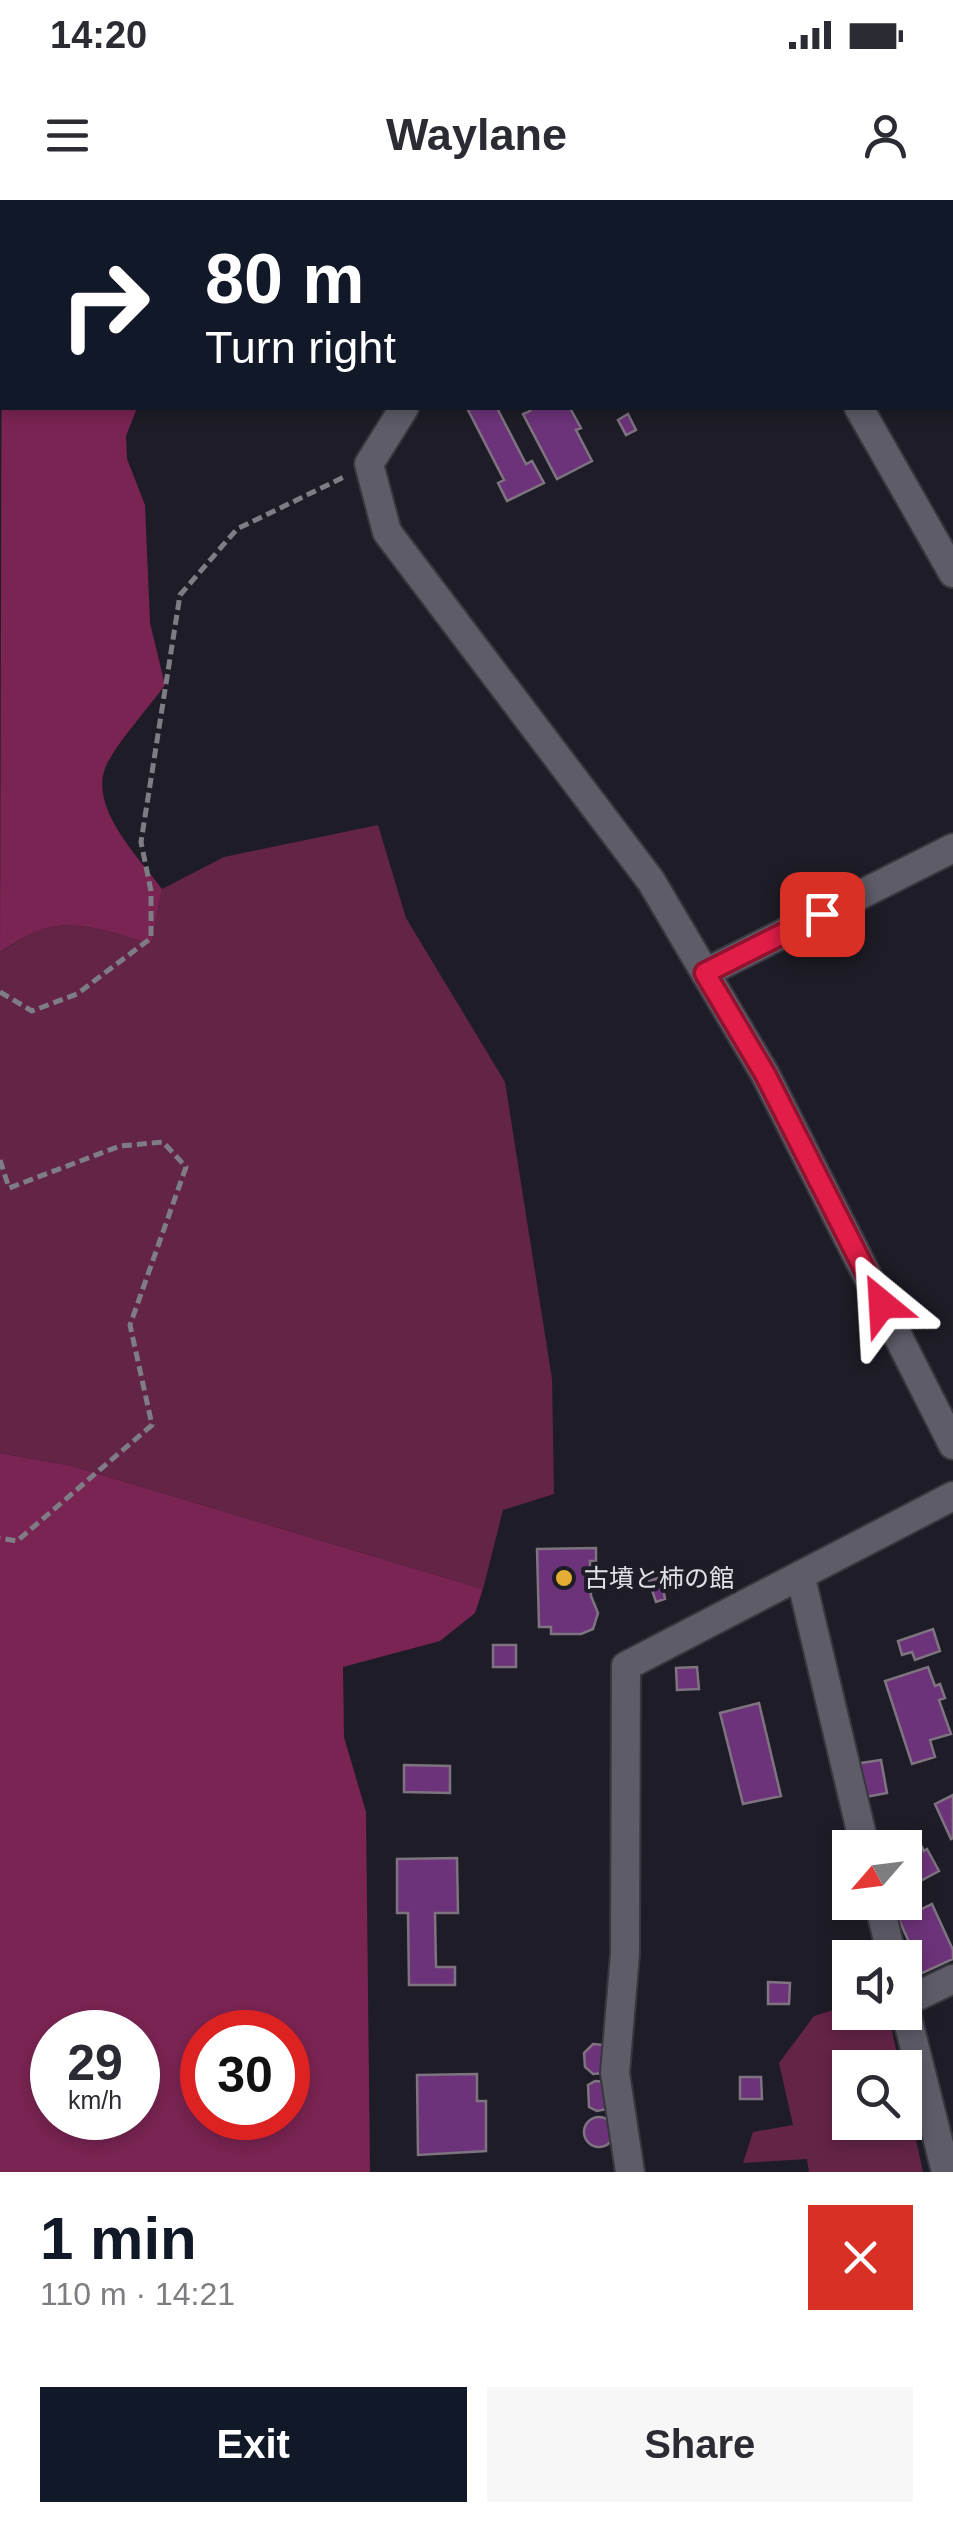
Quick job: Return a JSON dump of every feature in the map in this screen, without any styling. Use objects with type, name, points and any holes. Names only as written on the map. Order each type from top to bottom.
[{"type":"street","points":[[403,410],[370,464],[387,532],[651,882],[765,1074],[953,1445]]},
{"type":"street","points":[[860,410],[953,573]]},
{"type":"street","points":[[705,973],[953,848]]},
{"type":"street","points":[[630,2172],[616,2073],[625,1954],[626,1666],[953,1496]]},
{"type":"street","points":[[801,1578],[861,1830]]},
{"type":"street","points":[[922,1997],[953,1980]]},
{"type":"street","points":[[911,2030],[946,2172]]},
{"type":"path","points":[[0,992],[32,1011],[77,994],[151,938],[151,890],[141,842],[180,595],[237,530],[370,464]]},
{"type":"path","points":[[0,1160],[9,1188],[120,1146],[163,1142],[186,1167],[130,1325],[152,1425],[16,1540],[0,1538]]},
{"type":"shaded area","points":[[1,410],[136,410],[126,436],[127,459],[145,505],[150,623],[165,685],[109,760],[103,794],[117,828],[162,889],[151,945],[93,928],[63,926],[35,932],[0,952]]},
{"type":"shaded area","points":[[378,825],[406,918],[505,1082],[552,1379],[554,1494],[503,1510],[483,1589],[72,1466],[0,1453],[0,952],[34,932],[63,926],[93,928],[151,945],[162,889],[224,857]]},
{"type":"shaded area","points":[[0,1453],[72,1466],[483,1589],[475,1613],[440,1641],[343,1667],[344,1737],[366,1812],[370,2172],[0,2172]]},
{"type":"shaded area","points":[[832,2010],[832,2030],[892,2030],[896,2050],[832,2050],[832,2140],[916,2140],[923,2172],[809,2172],[807,2159],[743,2163],[753,2132],[793,2125],[779,2063],[814,2016]]},
{"type":"building","points":[[468,410],[498,410],[526,464],[532,461],[544,483],[507,501],[498,483],[504,480]]},
{"type":"building","points":[[571,410],[581,428],[576,430],[592,461],[557,479],[523,414]]},
{"type":"building","points":[[628,414],[636,430],[626,435],[618,420]]},
{"type":"building","name":"古墳と柿の館","points":[[596,1548],[596,1561],[590,1561],[591,1596],[598,1613],[593,1629],[581,1634],[551,1634],[551,1627],[539,1627],[537,1549]]},
{"type":"building","points":[[661,1577],[665,1599],[656,1602],[649,1581]]},
{"type":"building","points":[[933,1629],[940,1651],[915,1660],[912,1652],[902,1655],[898,1641]]},
{"type":"building","points":[[493,1645],[516,1645],[516,1667],[493,1667]]},
{"type":"building","points":[[697,1667],[699,1689],[677,1690],[676,1668]]},
{"type":"building","points":[[928,1667],[945,1698],[939,1700],[951,1734],[930,1740],[935,1757],[912,1764],[885,1681]]},
{"type":"building","points":[[759,1703],[781,1796],[743,1804],[720,1713]]},
{"type":"building","points":[[881,1760],[887,1793],[860,1798],[854,1764]]},
{"type":"building","points":[[404,1765],[450,1766],[450,1793],[404,1792]]},
{"type":"building","points":[[953,1795],[953,1838],[951,1839],[935,1804]]},
{"type":"building","points":[[922,1847],[927,1849],[939,1871],[922,1880]]},
{"type":"building","points":[[457,1858],[458,1913],[435,1913],[436,1967],[455,1967],[455,1985],[409,1985],[408,1913],[397,1913],[397,1859]]},
{"type":"building","points":[[932,1904],[953,1950],[953,1959],[922,1973],[922,1940],[908,1940],[899,1920],[922,1920],[922,1909]]},
{"type":"building","points":[[768,1982],[790,1983],[789,2004],[768,2004]]},
{"type":"building","points":[[593,2044],[603,2045],[614,2053],[604,2073],[593,2074],[585,2067],[584,2053]]},
{"type":"building","points":[[477,2074],[477,2101],[486,2101],[486,2151],[418,2155],[417,2075]]},
{"type":"building","points":[[740,2077],[761,2077],[762,2099],[740,2099]]},
{"type":"building","points":[[607,2082],[607,2109],[597,2111],[589,2107],[588,2085]]},
{"type":"building","points":[[599,2117],[610,2121],[614,2132],[610,2143],[599,2147],[588,2143],[584,2132],[588,2121]]},
{"type":"place","name":"古墳と柿の館","points":[[564,1578]]},
{"type":"route","points":[[822,914],[705,973],[765,1074],[882,1304]]}]
